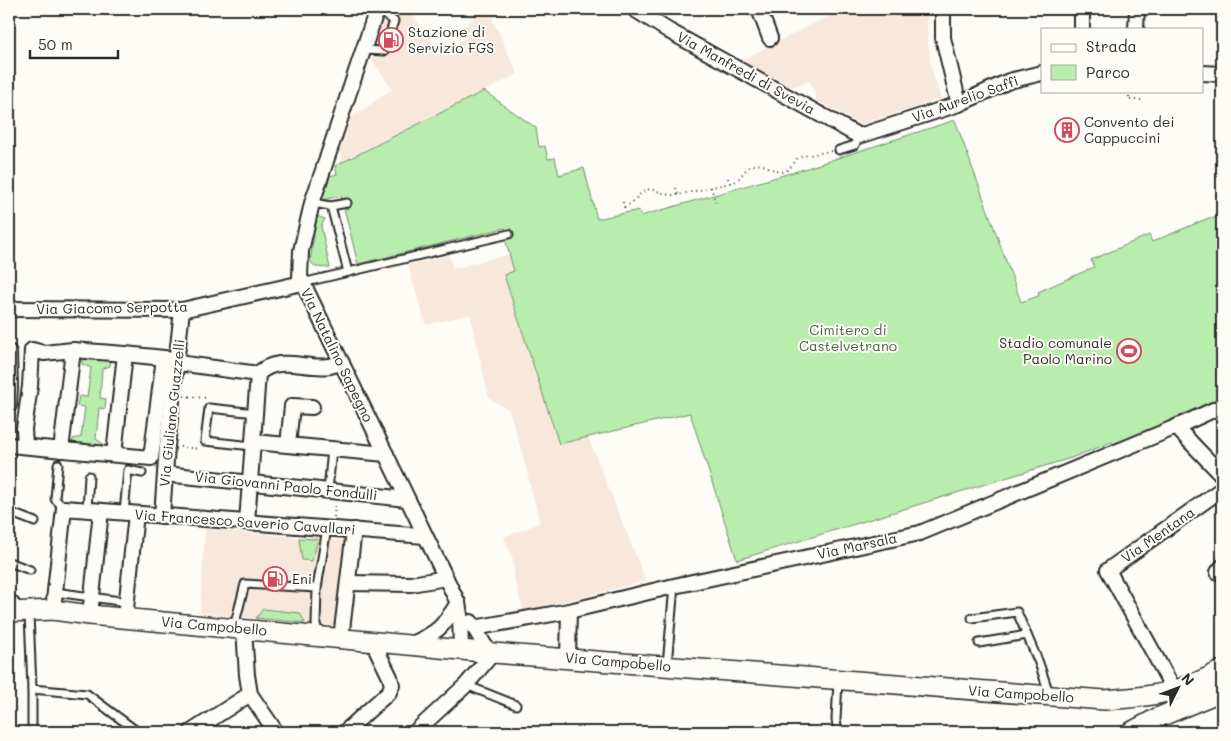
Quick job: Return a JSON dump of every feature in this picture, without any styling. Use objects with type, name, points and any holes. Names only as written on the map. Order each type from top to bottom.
[{"type":"main road","name":"Via Campobello","points":[[19,612],[54,601],[239,628],[493,653],[568,657],[1104,700],[1175,692],[1209,678],[1222,670]]},
{"type":"main road","points":[[1131,732],[1157,718],[1222,691]]},
{"type":"street","name":"Via Natalino Sapegno","points":[[377,9],[312,203],[301,250],[300,277],[458,603],[485,646],[493,653]]},
{"type":"street","name":"Via Manfredi di Svevia","points":[[634,9],[669,31],[859,136]]},
{"type":"street","points":[[759,9],[770,38]]},
{"type":"street","points":[[943,9],[943,38],[959,104]]},
{"type":"street","points":[[1082,9],[1082,28]]},
{"type":"street","points":[[1136,28],[1137,9]]},
{"type":"street","points":[[1204,72],[1222,74]]},
{"type":"street","name":"Via Aurelio Saffi","points":[[859,136],[959,104],[1009,81],[1041,73]]},
{"type":"street","name":"Via Giacomo Serpotta","points":[[9,309],[182,310],[302,283]]},
{"type":"street","name":"Via Giuliano Guazzelli","points":[[162,516],[167,446],[174,395],[171,361],[182,310]]},
{"type":"street","points":[[25,446],[24,429],[30,386],[32,350],[44,353],[73,350],[125,354],[258,374]]},
{"type":"street","points":[[61,450],[73,350]]},
{"type":"street","points":[[9,352],[9,405]]},
{"type":"street","points":[[114,454],[125,354]]},
{"type":"street","points":[[9,445],[152,458],[171,361]]},
{"type":"street","points":[[247,522],[258,374],[262,369],[277,363],[329,366],[342,363]]},
{"type":"street","points":[[288,445],[292,406],[312,407]]},
{"type":"street","name":"Via Marsala","points":[[474,628],[569,611],[674,586],[920,533],[1176,428],[1222,406]]},
{"type":"street","points":[[1176,428],[1222,475]]},
{"type":"street","points":[[254,444],[288,445],[386,454]]},
{"type":"street","name":"Via Giovanni Paolo Fondulli","points":[[165,474],[407,498]]},
{"type":"street","name":"Via Mentana","points":[[1175,692],[1108,570],[1222,489]]},
{"type":"street","points":[[54,601],[64,508]]},
{"type":"street","name":"Via Francesco Saverio Cavallari","points":[[64,508],[425,536]]},
{"type":"street","points":[[91,606],[101,511]]},
{"type":"street","points":[[126,610],[130,513]]},
{"type":"street","points":[[341,638],[354,530]]},
{"type":"street","points":[[348,583],[411,584],[446,578]]},
{"type":"street","points":[[412,644],[430,636],[441,628],[458,603]]},
{"type":"street","name":"Via Natalino Sapegno","points":[[458,603],[460,649]]},
{"type":"street","points":[[568,657],[569,611]]},
{"type":"street","points":[[239,628],[250,694],[276,732]]},
{"type":"street","points":[[345,732],[389,692],[392,686],[390,677],[372,640]]},
{"type":"street","points":[[415,732],[466,685],[493,653]]},
{"type":"street","points":[[191,732],[250,694]]},
{"type":"lane","points":[[364,50],[384,51],[394,21],[377,9]]},
{"type":"lane","points":[[839,150],[854,145],[859,136]]},
{"type":"lane","points":[[312,203],[331,206],[347,203]]},
{"type":"lane","points":[[331,206],[348,272]]},
{"type":"lane","points":[[302,283],[509,234]]},
{"type":"lane","points":[[254,444],[206,442],[208,408],[256,413]]},
{"type":"lane","points":[[332,449],[332,491]]},
{"type":"lane","points":[[58,464],[55,499],[64,508]]},
{"type":"lane","points":[[130,513],[128,470],[142,473]]},
{"type":"lane","points":[[87,510],[89,476]]},
{"type":"lane","points":[[9,512],[35,522]]},
{"type":"lane","points":[[319,636],[316,624],[318,588],[330,528]]},
{"type":"lane","points":[[9,562],[30,570]]},
{"type":"lane","points":[[239,628],[245,584],[318,588]]},
{"type":"lane","points":[[667,665],[674,586]]},
{"type":"lane","points":[[9,597],[14,601],[19,612],[32,689],[32,732]]},
{"type":"lane","points":[[972,618],[1016,612],[1039,663],[1050,697]]},
{"type":"lane","points":[[979,643],[1027,635]]},
{"type":"lane","points":[[838,680],[836,720],[838,732]]},
{"type":"lane","points":[[466,685],[516,705]]},
{"type":"lane","points":[[32,689],[87,694],[138,732]]},
{"type":"path","points":[[1129,92],[1130,100],[1141,100]]},
{"type":"path","points":[[623,202],[624,207],[628,206],[640,194],[650,189],[668,195],[678,195],[730,183],[738,180],[749,167],[755,165],[761,165],[778,172],[783,171],[792,166],[798,157],[839,150]]},
{"type":"path","points":[[727,176],[730,183]]},
{"type":"path","points":[[711,187],[716,204]]},
{"type":"path","points":[[676,188],[678,195]]},
{"type":"path","points":[[174,395],[209,398]]},
{"type":"path","points":[[167,446],[205,449],[206,442]]},
{"type":"path","points":[[330,528],[332,491]]},
{"type":"shaded area","points":[[387,9],[407,9],[443,54],[470,34],[464,27],[473,19],[464,9],[507,9],[492,19],[518,74],[342,163],[341,153],[338,154],[350,119],[392,89],[370,57]]},
{"type":"shaded area","points":[[844,9],[927,9],[931,67],[941,99],[861,124],[817,101],[810,81],[792,87],[739,61]]},
{"type":"shaded area","points":[[510,254],[514,272],[504,276],[559,444],[588,437],[646,581],[524,613],[513,574],[515,572],[512,563],[513,559],[504,537],[540,523],[509,410],[489,398],[470,314],[426,325],[408,265],[449,255],[453,269]]},
{"type":"shaded area","points":[[205,529],[344,541],[336,626],[200,613]]},
{"type":"green space","name":"Cimitero di Castelvetrano","points":[[484,91],[536,128],[539,147],[545,146],[548,159],[555,158],[559,175],[584,168],[597,219],[639,210],[641,216],[801,170],[955,120],[1021,302],[1039,296],[1038,292],[1094,267],[1091,260],[1149,235],[1152,242],[1211,217],[1212,219],[1221,215],[1220,212],[1222,211],[1222,400],[1115,447],[1112,442],[1071,458],[737,560],[690,413],[559,444],[504,275],[514,271],[506,242],[505,228],[358,264],[341,196],[322,200],[330,176],[337,174],[335,166]]},
{"type":"green space","points":[[317,216],[325,219],[321,226],[330,268],[315,267],[310,261]]},
{"type":"green space","points":[[82,359],[111,361],[110,366],[102,369],[100,398],[106,399],[105,409],[99,408],[96,439],[102,443],[102,447],[72,445],[73,439],[81,437],[85,407],[77,406],[79,396],[87,397],[91,368],[82,364]]},
{"type":"green space","points":[[299,538],[318,539],[312,561],[302,560]]},
{"type":"green space","points":[[263,609],[300,613],[305,623],[256,618]]},
{"type":"place","name":"Stazione di Servizio FGS","points":[[391,40]]},
{"type":"place","name":"Convento dei Cappuccini","points":[[1067,130]]},
{"type":"place","name":"Stadio comunale Paolo Marino","points":[[1129,351]]},
{"type":"place","name":"Eni","points":[[275,579]]}]
